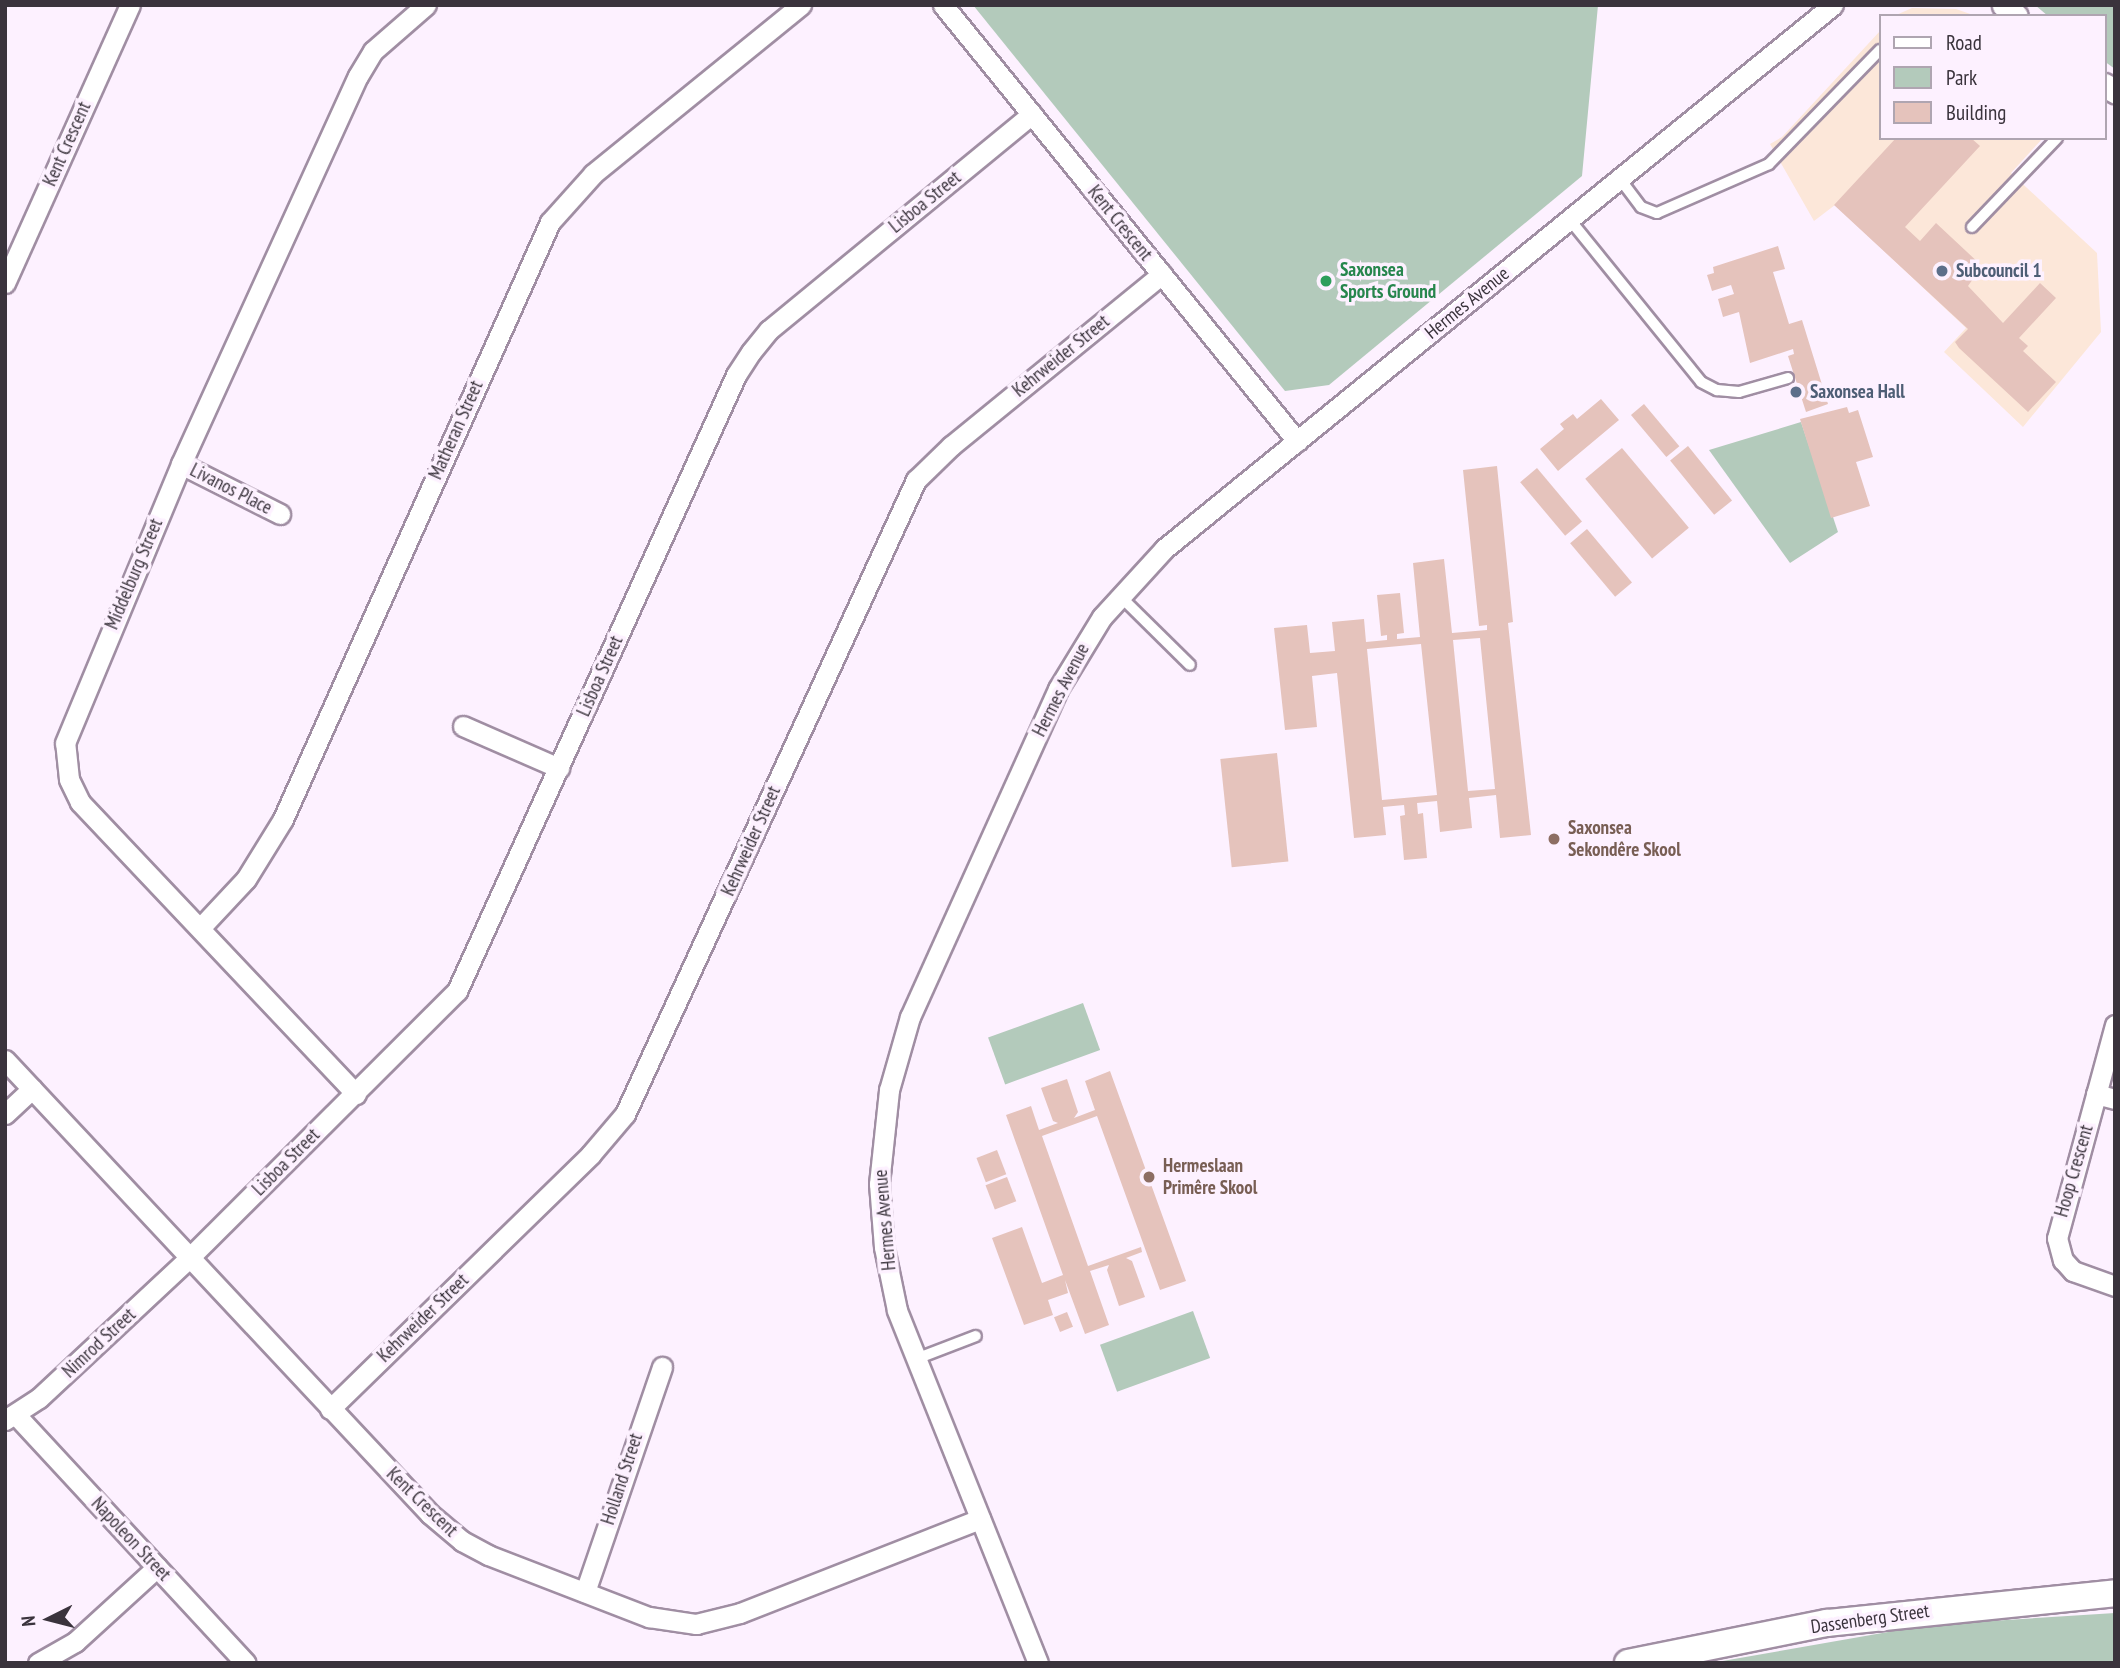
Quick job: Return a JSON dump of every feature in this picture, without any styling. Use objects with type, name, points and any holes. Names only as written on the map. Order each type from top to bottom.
[{"type":"main road","name":"Dassenberg Street","points":[[1628,1663],[1827,1623],[2115,1593]]},
{"type":"street","name":"Kent Crescent","points":[[5,283],[130,5]]},
{"type":"street","name":"Middelburg Street","points":[[356,1094],[201,926],[80,802],[65,761],[72,720],[181,464],[358,76],[373,51],[426,5]]},
{"type":"street","name":"Matheran Street","points":[[201,926],[246,879],[283,819],[550,222],[593,174],[801,5]]},
{"type":"street","name":"Kent Crescent","points":[[943,5],[1297,441]]},
{"type":"street","name":"Hermes Avenue","points":[[1038,1663],[895,1300],[881,1216],[880,1152],[897,1059],[910,1017],[1058,689],[1119,595],[1164,549],[1833,5]]},
{"type":"street","name":"Lisboa Street","points":[[188,1259],[457,991],[736,375],[751,352],[769,330],[1032,114]]},
{"type":"street","name":"Kehrweider Street","points":[[330,1409],[591,1154],[625,1114],[916,480],[951,446],[1162,274]]},
{"type":"street","name":"Livanos Place","points":[[181,464],[280,514]]},
{"type":"street","points":[[463,726],[559,768]]},
{"type":"street","name":"Hoop Crescent","points":[[2115,1025],[2105,1096],[2057,1238],[2063,1260],[2073,1271],[2115,1286]]},
{"type":"street","name":"Kent Crescent","points":[[5,1060],[330,1409],[430,1514],[462,1541],[649,1617],[696,1624],[717,1621],[980,1519]]},
{"type":"street","points":[[5,1114],[32,1088]]},
{"type":"street","name":"Nimrod Street","points":[[11,1418],[188,1259]]},
{"type":"street","name":"Holland Street","points":[[585,1592],[662,1367]]},
{"type":"street","name":"Napoleon Street","points":[[11,1418],[157,1567],[246,1663]]},
{"type":"street","points":[[38,1663],[75,1642],[157,1567]]},
{"type":"lane","points":[[1620,179],[1641,207],[1657,213],[1769,164],[1792,145],[1878,52]]},
{"type":"lane","points":[[1972,228],[2055,140]]},
{"type":"lane","points":[[1570,220],[1701,382],[1717,390],[1739,393],[1788,377]]},
{"type":"lane","points":[[1119,595],[1190,665]]},
{"type":"lane","points":[[916,1359],[976,1336]]},
{"type":"shaded area","points":[[1912,8],[1956,9],[1970,14],[1898,14]]},
{"type":"shaded area","points":[[1878,33],[1878,140],[2041,140],[2011,173],[2097,253],[2101,332],[2023,427],[1944,352],[1966,328],[1835,205],[1814,221],[1770,144],[1782,137]]},
{"type":"green space","name":"Saxonsea Sports Ground","points":[[973,5],[1598,5],[1582,176],[1329,385],[1285,391]]},
{"type":"green space","points":[[2035,5],[2115,5],[2115,69],[2106,62],[2106,14],[2046,14]]},
{"type":"green space","points":[[1801,422],[1838,532],[1790,563],[1709,450]]},
{"type":"green space","points":[[1083,1003],[1100,1050],[1005,1085],[988,1038]]},
{"type":"green space","points":[[1193,1311],[1210,1358],[1117,1392],[1100,1345]]},
{"type":"green space","points":[[2115,1613],[2115,1663],[1711,1663],[1928,1625]]},
{"type":"building","points":[[1894,140],[1973,140],[1980,146],[1905,227],[1920,241],[1936,223],[1982,266],[1968,286],[2003,323],[2040,283],[2056,298],[2019,338],[2028,346],[2023,351],[2056,382],[2028,412],[1959,348],[1955,342],[1968,329],[1834,205]]},
{"type":"building","points":[[1778,246],[1785,269],[1773,272],[1789,324],[1802,320],[1828,404],[1806,412],[1788,356],[1794,354],[1793,349],[1750,363],[1739,312],[1723,317],[1718,299],[1734,294],[1731,285],[1712,291],[1707,275],[1714,273],[1713,267]]},
{"type":"building","points":[[1601,399],[1619,420],[1558,471],[1540,449],[1564,429],[1560,424],[1573,414],[1577,419]]},
{"type":"building","points":[[1644,404],[1679,446],[1666,457],[1631,415]]},
{"type":"building","points":[[1847,407],[1849,413],[1858,410],[1873,457],[1856,462],[1870,506],[1831,518],[1800,419]]},
{"type":"building","points":[[1688,446],[1732,500],[1714,515],[1670,460]]},
{"type":"building","points":[[1622,448],[1689,528],[1652,559],[1585,479]]},
{"type":"building","points":[[1497,466],[1513,622],[1508,623],[1531,835],[1500,838],[1496,795],[1469,798],[1472,828],[1440,832],[1437,801],[1417,803],[1418,814],[1423,813],[1427,858],[1404,860],[1400,816],[1405,815],[1404,805],[1383,807],[1386,835],[1354,838],[1337,673],[1312,676],[1317,727],[1285,730],[1274,628],[1307,625],[1310,653],[1335,651],[1332,622],[1364,619],[1366,642],[1387,640],[1387,635],[1381,636],[1377,595],[1400,593],[1404,633],[1397,634],[1397,639],[1420,637],[1413,563],[1444,559],[1452,633],[1487,630],[1487,625],[1479,626],[1463,470]],"holes":[[[1480,638],[1495,789],[1468,791],[1453,640]],[[1421,644],[1437,795],[1382,800],[1367,649]]]},
{"type":"building","points":[[1537,468],[1582,522],[1565,536],[1520,482]]},
{"type":"building","points":[[1587,529],[1632,583],[1615,597],[1570,543]]},
{"type":"building","points":[[1277,753],[1288,861],[1232,867],[1220,759]]},
{"type":"building","points":[[1110,1071],[1186,1281],[1160,1290],[1097,1116],[1042,1136],[1088,1266],[1141,1247],[1142,1252],[1126,1258],[1132,1261],[1145,1297],[1119,1306],[1107,1270],[1109,1265],[1090,1271],[1109,1325],[1085,1334],[1065,1280],[1068,1293],[1048,1300],[1053,1315],[1024,1325],[992,1238],[1022,1227],[1042,1283],[1063,1275],[1006,1115],[1031,1106],[1039,1130],[1058,1123],[1053,1121],[1041,1088],[1067,1079],[1078,1112],[1074,1118],[1095,1110],[1085,1081]]},
{"type":"building","points":[[997,1150],[1006,1174],[986,1182],[976,1158]]},
{"type":"building","points":[[1007,1177],[1016,1201],[995,1210],[986,1185]]},
{"type":"building","points":[[1067,1312],[1073,1327],[1060,1332],[1054,1317]]},
{"type":"place","name":"Subcouncil 1","points":[[1942,271]]},
{"type":"place","name":"Saxonsea Sports Ground","points":[[1326,281]]},
{"type":"place","name":"Saxonsea Hall","points":[[1796,392]]},
{"type":"place","name":"Saxonsea Sekondêre Skool","points":[[1554,839]]},
{"type":"place","name":"Hermeslaan Primêre Skool","points":[[1149,1177]]}]
